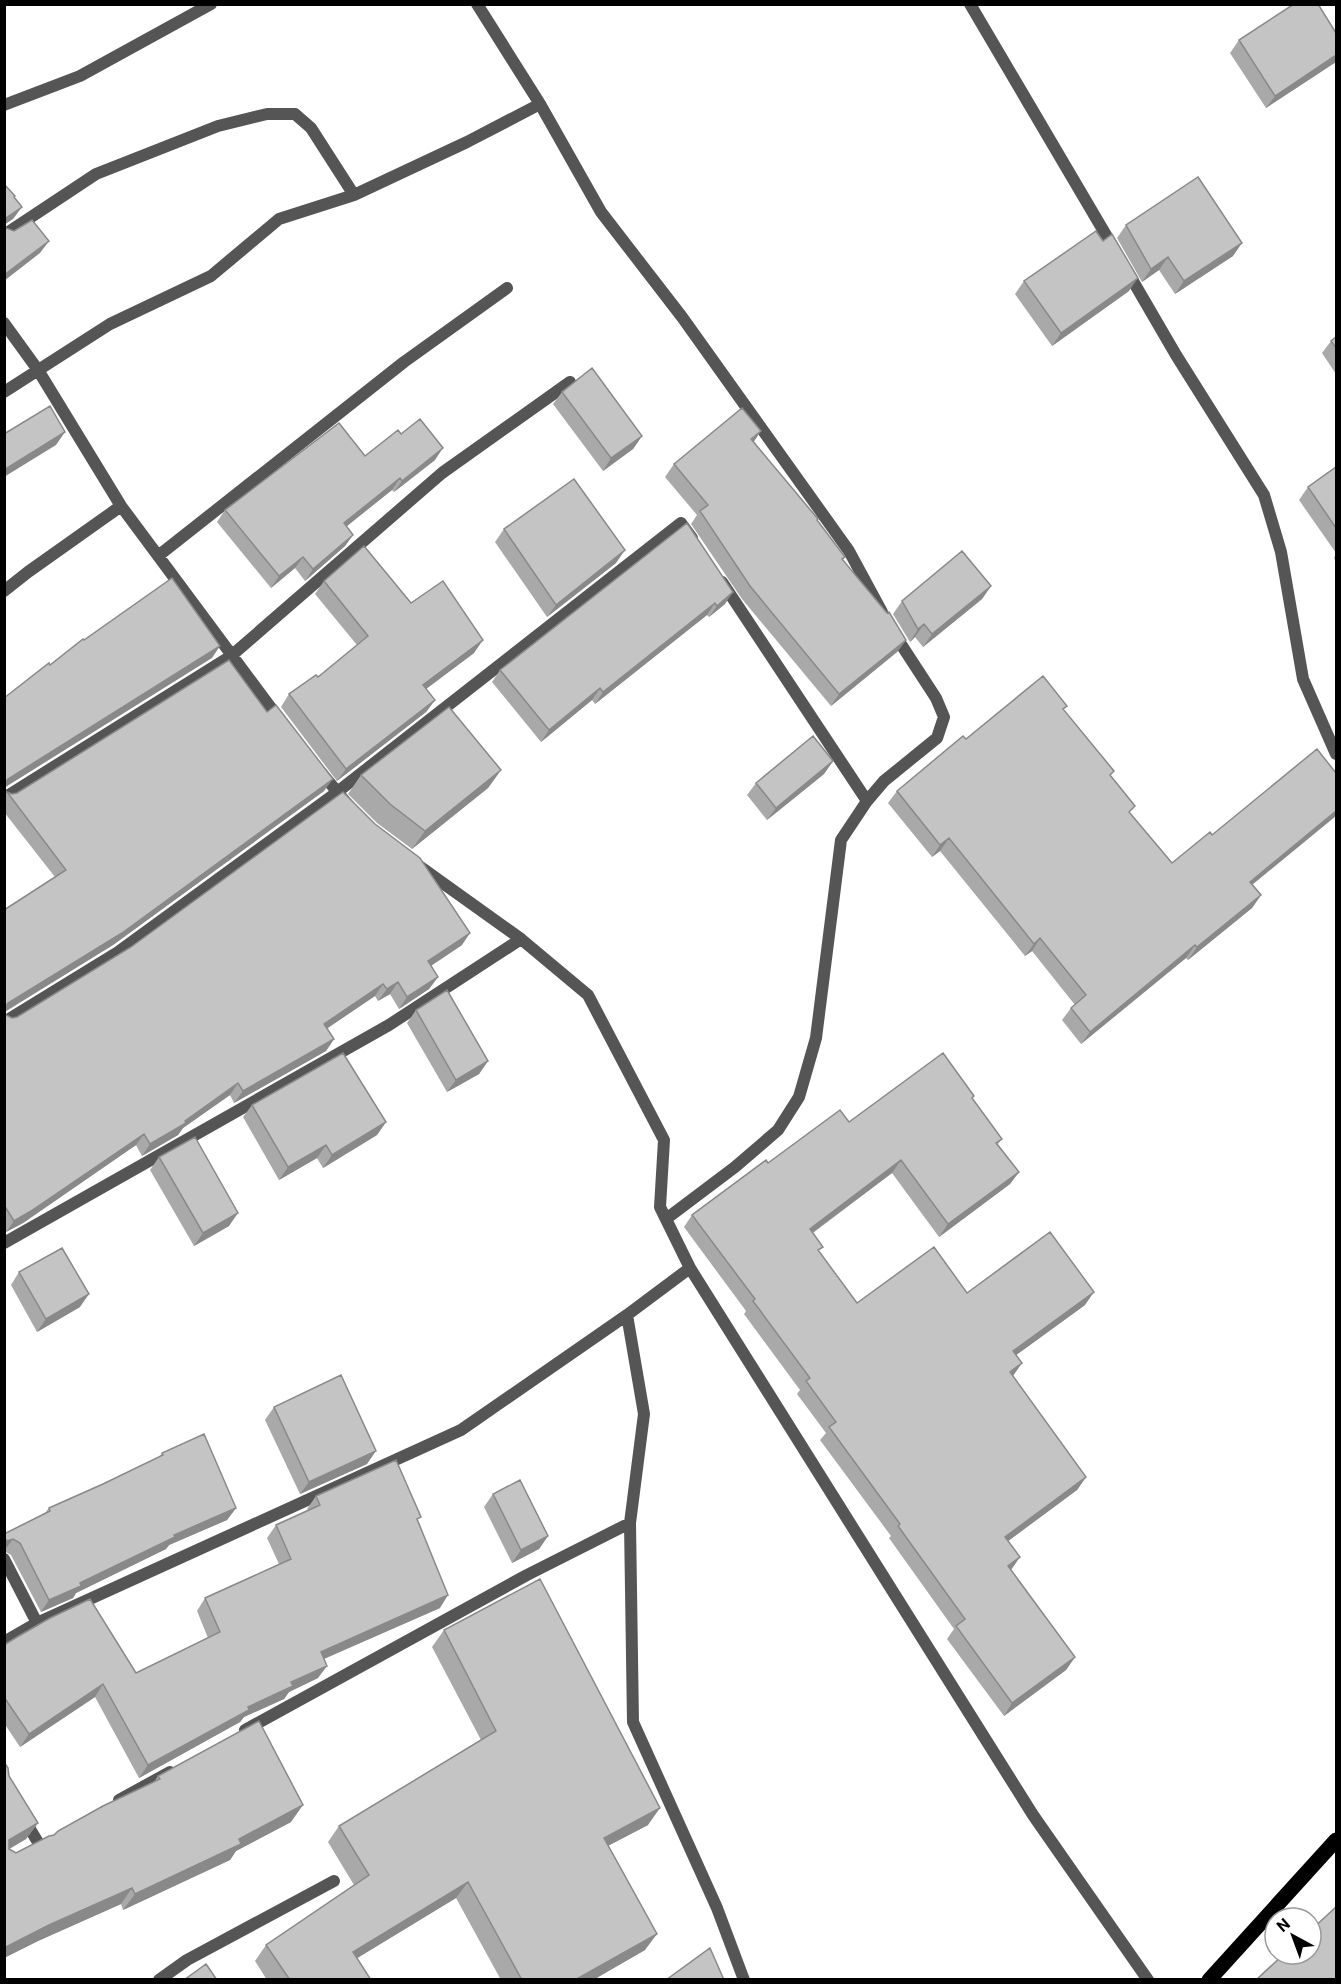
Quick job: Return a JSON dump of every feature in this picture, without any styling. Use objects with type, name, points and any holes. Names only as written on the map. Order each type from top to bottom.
[{"type":"main road","points":[[1209,1980],[1336,1840]]},
{"type":"street","points":[[4,105],[80,76],[211,4]]},
{"type":"street","points":[[477,4],[540,104],[601,212],[682,317],[849,551],[894,633],[936,698],[944,717],[937,738],[884,782],[867,801],[841,840],[816,1038],[799,1097],[778,1130],[735,1167],[666,1219]]},
{"type":"street","points":[[970,4],[1176,355],[1264,495],[1281,552],[1303,679],[1336,753]]},
{"type":"street","points":[[4,392],[110,324],[210,276],[279,219],[354,195],[467,142],[540,104]]},
{"type":"street","points":[[4,235],[96,174],[218,126],[267,114],[295,114],[310,128],[354,195]]},
{"type":"street","points":[[158,556],[404,362],[507,288]]},
{"type":"street","points":[[4,323],[38,370],[121,506],[287,729]]},
{"type":"street","points":[[4,798],[231,656],[442,472],[570,382]]},
{"type":"street","points":[[4,591],[121,506]]},
{"type":"street","points":[[4,1022],[118,952],[336,793],[681,523],[699,549]]},
{"type":"street","points":[[717,574],[867,801]]},
{"type":"street","points":[[315,766],[336,793],[358,815]]},
{"type":"street","points":[[406,855],[521,939],[588,995],[664,1140],[660,1207],[690,1268],[1033,1815],[1148,1980]]},
{"type":"street","points":[[4,1244],[389,1025],[521,939]]},
{"type":"street","points":[[4,1642],[38,1623],[462,1430],[627,1315],[690,1268]]},
{"type":"street","points":[[627,1315],[644,1414],[630,1523],[633,1722],[717,1908],[744,1980]]},
{"type":"street","points":[[236,1735],[527,1575],[630,1523]]},
{"type":"street","points":[[4,1559],[38,1623]]},
{"type":"street","points":[[111,1804],[184,1764]]},
{"type":"street","points":[[16,1807],[39,1843]]},
{"type":"street","points":[[159,1980],[187,1960],[334,1881]]},
{"type":"building","points":[[1294,4],[1318,4],[1336,33],[1336,55],[1275,96],[1239,40]]},
{"type":"building","points":[[1198,177],[1242,243],[1184,281],[1168,257],[1151,269],[1126,225]]},
{"type":"building","points":[[4,184],[22,207],[4,222]]},
{"type":"building","points":[[32,220],[49,241],[4,275],[4,223],[6,228],[14,231]]},
{"type":"building","points":[[1096,231],[1103,241],[1112,234],[1138,278],[1061,333],[1024,281]]},
{"type":"building","points":[[1336,337],[1336,348],[1331,341]]},
{"type":"building","points":[[592,368],[642,436],[611,458],[562,392]]},
{"type":"building","points":[[50,406],[65,432],[4,470],[4,434]]},
{"type":"building","points":[[742,408],[761,431],[751,439],[818,519],[845,557],[842,559],[887,613],[889,612],[906,640],[839,694],[750,586],[700,511],[708,505],[674,464]]},
{"type":"building","points":[[420,419],[443,448],[402,481],[400,478],[344,523],[353,535],[313,569],[303,557],[279,576],[225,510],[339,423],[365,456],[398,430],[401,434]]},
{"type":"building","points":[[1336,467],[1336,528],[1308,487]]},
{"type":"building","points":[[574,479],[625,550],[556,605],[504,529]]},
{"type":"building","points":[[687,523],[733,592],[717,606],[715,603],[603,692],[600,688],[549,730],[500,670]]},
{"type":"building","points":[[364,546],[411,603],[443,581],[483,640],[423,685],[435,700],[346,769],[289,694],[316,675],[318,677],[368,636],[324,581]]},
{"type":"building","points":[[962,551],[991,586],[932,634],[924,624],[918,629],[902,601]]},
{"type":"building","points":[[172,578],[220,646],[8,779],[5,783],[5,790],[4,698],[49,663],[50,665],[83,639]]},
{"type":"building","points":[[229,660],[267,712],[276,705],[333,779],[122,933],[8,1003],[4,1009],[4,910],[66,870],[7,792],[17,793]]},
{"type":"building","points":[[1043,676],[1067,706],[1063,709],[1114,771],[1110,775],[1135,806],[1129,812],[1172,863],[1210,832],[1212,835],[1317,749],[1336,773],[1336,811],[1250,882],[1261,895],[1197,947],[1195,945],[1090,1032],[1071,1008],[1086,995],[1040,938],[1034,944],[949,838],[940,845],[897,791],[963,736],[966,739]]},
{"type":"building","points":[[449,707],[501,770],[425,831],[390,804],[361,775]]},
{"type":"building","points":[[813,736],[833,761],[776,808],[756,783]]},
{"type":"building","points":[[343,792],[375,824],[420,858],[470,933],[428,961],[438,977],[407,997],[398,982],[387,989],[383,984],[324,1024],[334,1039],[243,1091],[238,1083],[185,1121],[186,1123],[150,1144],[144,1134],[14,1221],[4,1205],[4,1011],[12,1018],[17,1017],[131,947]]},
{"type":"building","points":[[447,990],[488,1061],[456,1080],[416,1010]]},
{"type":"building","points":[[343,1053],[386,1122],[332,1155],[326,1145],[288,1167],[252,1105]]},
{"type":"building","points":[[943,1053],[1002,1139],[996,1143],[1019,1172],[948,1224],[901,1160],[810,1229],[823,1247],[818,1250],[857,1303],[934,1247],[967,1293],[1050,1232],[1094,1292],[1013,1351],[1022,1363],[1010,1372],[1086,1477],[1005,1537],[1020,1557],[1008,1566],[1075,1657],[1012,1703],[956,1626],[965,1619],[898,1526],[900,1524],[829,1427],[836,1422],[806,1381],[810,1378],[692,1215],[766,1160],[768,1163],[840,1110],[849,1122]]},
{"type":"building","points":[[195,1137],[238,1213],[203,1233],[159,1157]]},
{"type":"building","points":[[62,1248],[89,1294],[46,1319],[19,1272]]},
{"type":"building","points":[[341,1375],[376,1451],[309,1482],[274,1407]]},
{"type":"building","points":[[204,1434],[236,1508],[174,1535],[175,1537],[80,1583],[81,1586],[49,1600],[20,1543],[13,1539],[7,1541],[4,1534],[50,1511],[49,1508]]},
{"type":"building","points":[[396,1460],[421,1517],[417,1519],[448,1595],[321,1652],[327,1666],[291,1682],[293,1686],[248,1707],[249,1710],[148,1765],[103,1684],[29,1734],[4,1697],[4,1645],[50,1618],[90,1599],[136,1673],[220,1632],[205,1598],[291,1559],[276,1525],[320,1505],[316,1496]]},
{"type":"building","points":[[520,1480],[548,1536],[521,1550],[493,1494]]},
{"type":"building","points":[[540,1579],[660,1808],[604,1838],[657,1934],[575,1980],[522,1980],[468,1882],[353,1952],[371,1980],[290,1980],[266,1945],[369,1875],[339,1826],[496,1731],[444,1630]]},
{"type":"building","points":[[259,1721],[303,1805],[239,1839],[241,1844],[135,1894],[132,1888],[4,1948],[4,1762],[9,1776],[38,1823],[9,1840],[9,1849],[16,1853],[54,1835],[103,1806],[160,1779],[158,1776]]},
{"type":"building","points":[[1336,1907],[1336,1980],[1256,1980],[1271,1966],[1323,1966],[1323,1919]]},
{"type":"building","points":[[710,1948],[724,1980],[666,1980]]},
{"type":"building","points":[[206,1964],[217,1980],[184,1980]]}]
